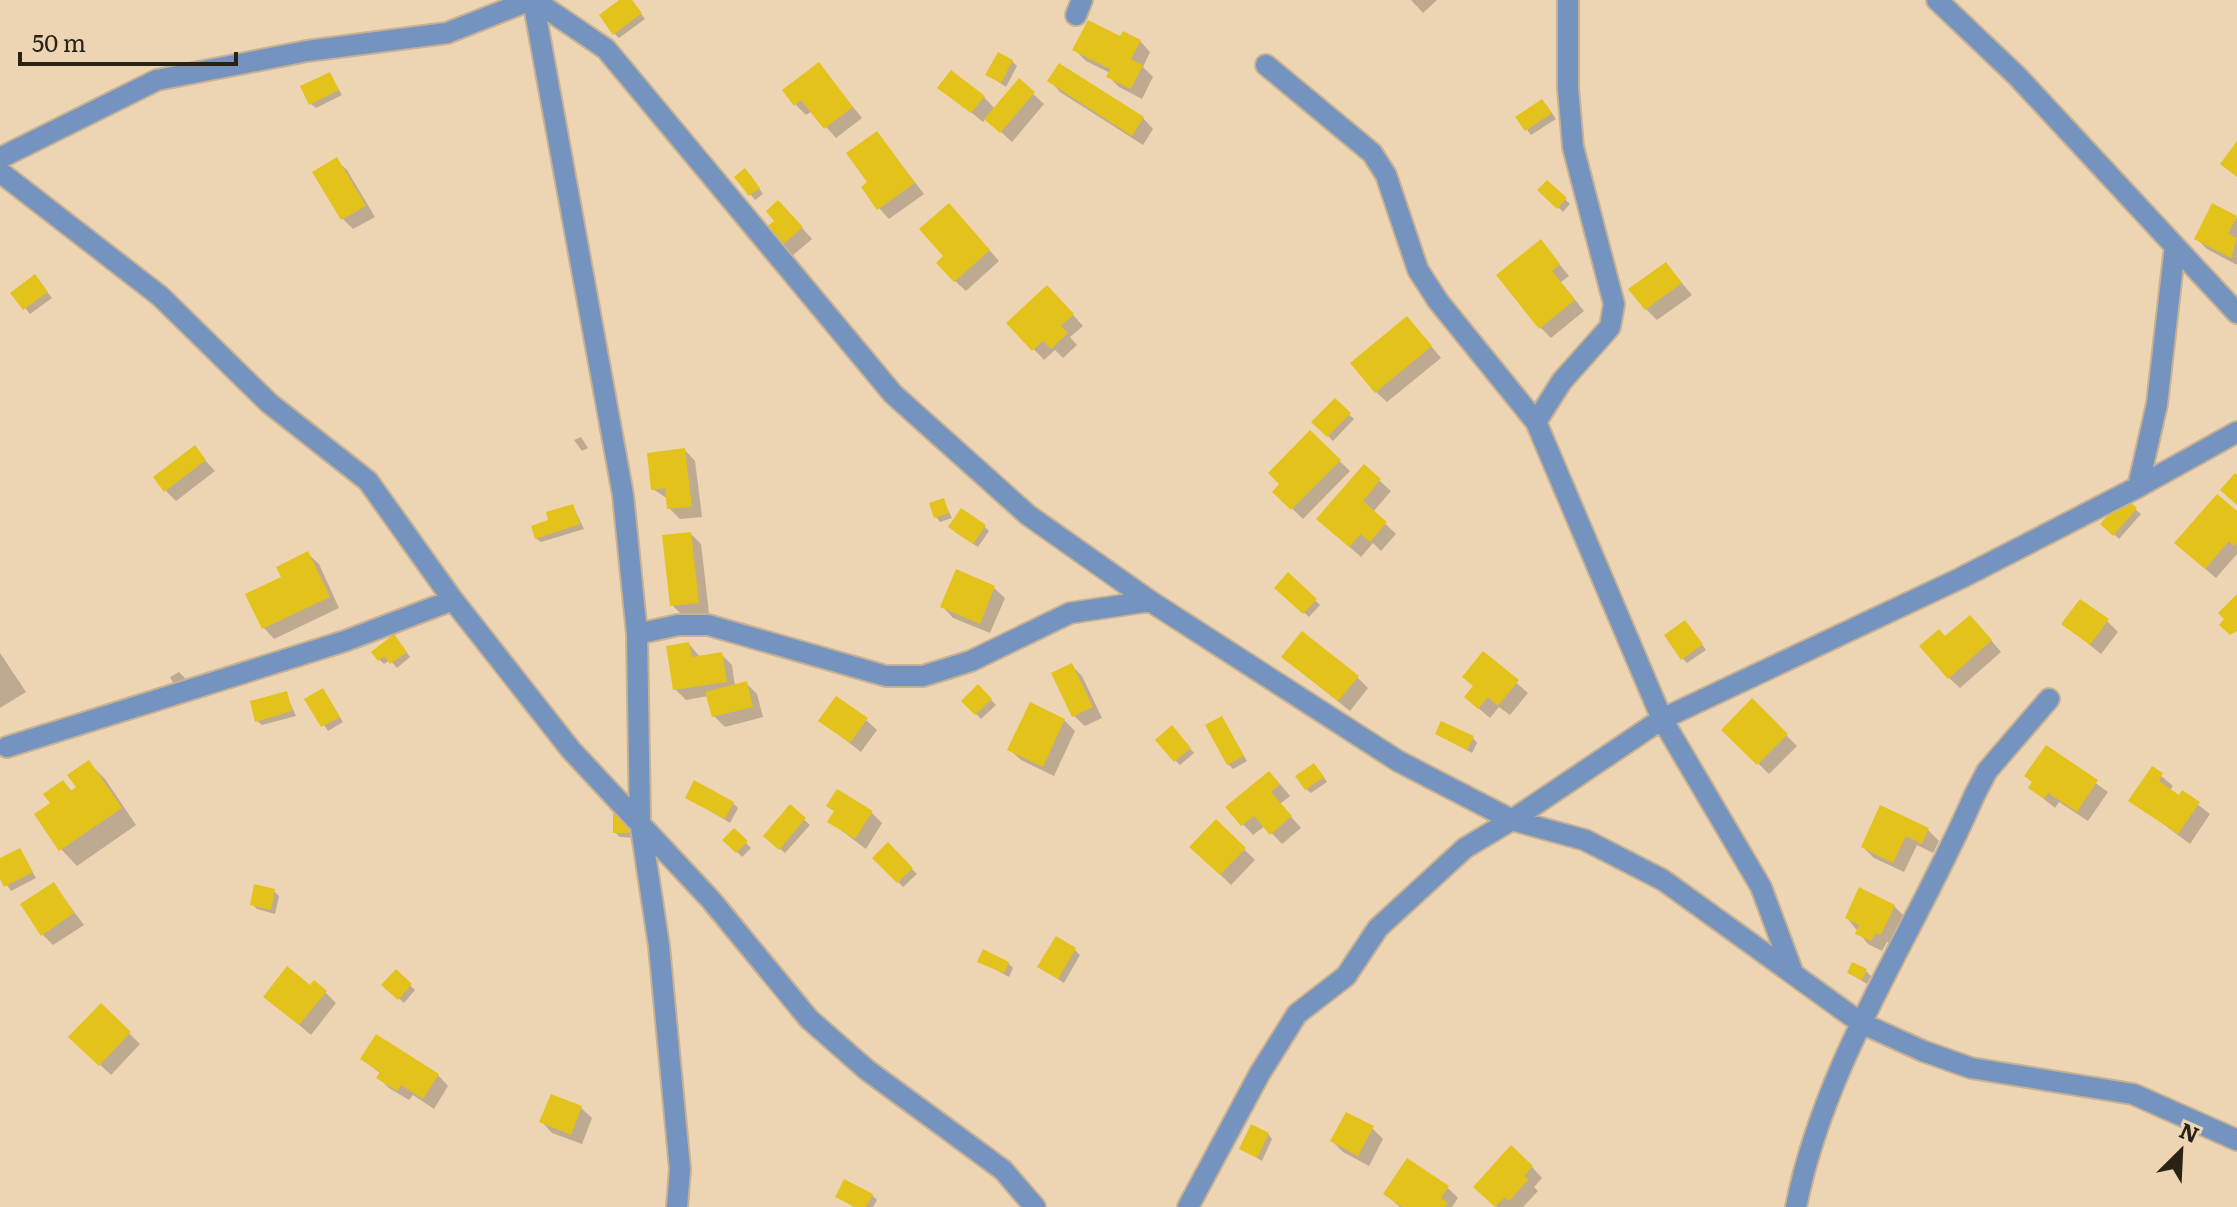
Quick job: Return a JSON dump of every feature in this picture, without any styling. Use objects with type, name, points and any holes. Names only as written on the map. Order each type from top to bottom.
[{"type":"street","points":[[0,158],[157,80],[307,51],[447,33],[533,0]]},
{"type":"street","points":[[533,0],[606,49],[893,394],[1028,515],[1150,601],[1354,735],[1512,820],[1585,840],[1663,880],[1861,1023],[1923,1051],[1971,1068],[2133,1094],[2237,1140]]},
{"type":"street","points":[[533,0],[623,495],[637,634],[640,821],[659,946],[680,1169],[677,1207]]},
{"type":"street","points":[[1536,422],[1562,381],[1610,327],[1614,304],[1573,147],[1568,88],[1568,0]]},
{"type":"street","points":[[1937,0],[2017,76],[2237,313]]},
{"type":"street","points":[[1266,65],[1372,153],[1386,175],[1418,270],[1438,301],[1536,422],[1662,719],[1761,887],[1793,973]]},
{"type":"street","points":[[0,172],[160,296],[269,403],[368,481],[453,600],[571,750],[711,900],[809,1019],[867,1070],[1003,1170],[1035,1207]]},
{"type":"street","points":[[2138,487],[2157,404],[2175,246]]},
{"type":"street","points":[[1188,1207],[1260,1073],[1297,1014],[1346,976],[1378,928],[1465,848],[1662,719],[1961,578],[2237,432]]},
{"type":"street","points":[[7,747],[345,641],[453,600]]},
{"type":"street","points":[[637,634],[678,625],[708,625],[886,676],[923,676],[971,661],[1070,613],[1150,601]]},
{"type":"street","points":[[1796,1207],[1804,1167],[1826,1101],[1861,1023],[1987,771],[2049,699]]},
{"type":"building","points":[[619,0],[632,0],[642,13],[613,35],[599,15]]},
{"type":"building","points":[[1088,20],[1120,36],[1123,31],[1141,40],[1131,59],[1143,65],[1131,89],[1106,77],[1110,69],[1072,50]]},
{"type":"building","points":[[998,52],[1013,60],[1001,83],[985,75]]},
{"type":"building","points":[[819,62],[853,107],[824,129],[801,100],[794,106],[782,90]]},
{"type":"building","points":[[1059,63],[1144,117],[1132,136],[1047,81]]},
{"type":"building","points":[[951,70],[985,96],[971,113],[937,88]]},
{"type":"building","points":[[330,72],[339,90],[309,105],[300,86]]},
{"type":"building","points":[[1019,78],[1035,92],[1000,133],[984,119]]},
{"type":"building","points":[[1542,99],[1552,113],[1525,131],[1515,117]]},
{"type":"building","points":[[877,131],[915,183],[877,210],[861,187],[867,182],[846,153]]},
{"type":"building","points":[[2237,141],[2237,177],[2220,164]]},
{"type":"building","points":[[337,157],[366,206],[341,220],[312,172]]},
{"type":"building","points":[[745,168],[760,188],[749,196],[734,177]]},
{"type":"building","points":[[1547,180],[1567,198],[1557,209],[1537,190]]},
{"type":"building","points":[[778,200],[803,227],[780,247],[764,229],[774,221],[766,211]]},
{"type":"building","points":[[949,203],[990,250],[954,282],[936,263],[943,256],[919,229]]},
{"type":"building","points":[[2212,203],[2237,216],[2228,234],[2237,238],[2231,258],[2194,239]]},
{"type":"building","points":[[1541,239],[1560,264],[1552,271],[1575,300],[1539,329],[1496,275]]},
{"type":"building","points":[[1666,262],[1682,283],[1645,310],[1628,289]]},
{"type":"building","points":[[35,274],[48,292],[23,310],[10,293]]},
{"type":"building","points":[[1047,285],[1074,314],[1061,326],[1068,333],[1051,349],[1043,341],[1032,351],[1006,323]]},
{"type":"building","points":[[1407,316],[1432,346],[1375,393],[1350,363]]},
{"type":"building","points":[[1335,398],[1351,413],[1327,437],[1311,422]]},
{"type":"building","points":[[1310,430],[1341,460],[1291,510],[1272,492],[1279,484],[1268,473]]},
{"type":"building","points":[[195,445],[206,460],[164,492],[153,477]]},
{"type":"building","points":[[685,448],[692,507],[667,509],[665,488],[651,490],[647,453]]},
{"type":"building","points":[[1364,464],[1381,479],[1363,501],[1387,522],[1370,542],[1361,534],[1349,547],[1316,519]]},
{"type":"building","points":[[2235,473],[2237,475],[2237,505],[2220,490]]},
{"type":"building","points":[[2217,494],[2237,511],[2237,543],[2234,546],[2229,541],[2205,569],[2174,543]]},
{"type":"building","points":[[2124,497],[2137,508],[2113,536],[2100,524]]},
{"type":"building","points":[[944,498],[949,513],[934,518],[929,503]]},
{"type":"building","points":[[573,504],[580,524],[535,539],[531,526],[548,520],[546,512]]},
{"type":"building","points":[[961,508],[986,525],[973,544],[948,527]]},
{"type":"building","points":[[691,532],[699,603],[670,606],[662,535]]},
{"type":"building","points":[[308,551],[330,597],[262,629],[245,594],[281,577],[276,567]]},
{"type":"building","points":[[956,569],[995,586],[980,624],[940,607]]},
{"type":"building","points":[[1288,572],[1317,599],[1303,614],[1274,588]]},
{"type":"building","points":[[2237,594],[2237,631],[2230,635],[2219,625],[2224,619],[2218,613]]},
{"type":"building","points":[[2080,599],[2109,619],[2090,645],[2061,624]]},
{"type":"building","points":[[1970,615],[1992,640],[1948,679],[1919,646],[1939,629],[1945,636]]},
{"type":"building","points":[[1685,620],[1703,644],[1681,660],[1664,635]]},
{"type":"building","points":[[1302,631],[1359,676],[1338,701],[1281,657]]},
{"type":"building","points":[[394,634],[407,652],[390,664],[384,656],[378,661],[371,652]]},
{"type":"building","points":[[689,642],[692,657],[722,652],[727,682],[673,690],[666,646]]},
{"type":"building","points":[[1483,651],[1519,680],[1498,706],[1488,697],[1478,709],[1464,697],[1473,686],[1462,677]]},
{"type":"building","points":[[1072,663],[1093,707],[1072,717],[1051,673]]},
{"type":"building","points":[[747,681],[753,707],[712,717],[705,692]]},
{"type":"building","points":[[978,684],[992,699],[975,715],[961,701]]},
{"type":"building","points":[[323,688],[340,717],[321,727],[304,699]]},
{"type":"building","points":[[287,691],[292,711],[255,722],[250,701]]},
{"type":"building","points":[[836,696],[868,718],[850,743],[818,721]]},
{"type":"building","points":[[1752,698],[1788,734],[1757,765],[1721,730]]},
{"type":"building","points":[[1030,702],[1065,719],[1043,767],[1007,750]]},
{"type":"building","points":[[1222,716],[1244,756],[1227,765],[1205,725]]},
{"type":"building","points":[[1441,721],[1474,736],[1467,750],[1435,734]]},
{"type":"building","points":[[1172,725],[1191,748],[1174,762],[1155,740]]},
{"type":"building","points":[[2046,745],[2098,780],[2077,812],[2048,793],[2044,799],[2028,788],[2032,782],[2024,776]]},
{"type":"building","points":[[89,760],[122,808],[59,851],[34,814],[50,803],[43,794],[63,780],[71,791],[76,787],[67,775]]},
{"type":"building","points":[[1314,763],[1324,777],[1305,790],[1295,776]]},
{"type":"building","points":[[2152,766],[2163,773],[2159,781],[2179,795],[2182,790],[2200,802],[2178,834],[2128,801]]},
{"type":"building","points":[[1269,771],[1280,784],[1271,792],[1292,816],[1270,835],[1254,816],[1241,826],[1225,807]]},
{"type":"building","points":[[694,780],[734,802],[725,819],[685,798]]},
{"type":"building","points":[[837,789],[873,811],[855,839],[827,822],[834,811],[826,806]]},
{"type":"building","points":[[790,804],[806,818],[779,850],[763,836]]},
{"type":"building","points":[[1880,805],[1929,828],[1922,844],[1906,836],[1893,863],[1861,847]]},
{"type":"building","points":[[613,812],[631,812],[631,833],[613,833]]},
{"type":"building","points":[[1216,819],[1246,848],[1220,875],[1189,847]]},
{"type":"building","points":[[734,828],[748,841],[736,853],[722,840]]},
{"type":"building","points":[[888,842],[913,868],[897,883],[872,858]]},
{"type":"building","points":[[20,848],[33,872],[4,887],[0,879],[0,858]]},
{"type":"building","points":[[54,882],[74,913],[41,936],[20,904]]},
{"type":"building","points":[[254,884],[275,889],[271,910],[250,905]]},
{"type":"building","points":[[1859,887],[1895,905],[1881,935],[1876,933],[1871,941],[1855,934],[1859,925],[1845,918]]},
{"type":"building","points":[[1056,936],[1076,948],[1058,979],[1037,967]]},
{"type":"building","points":[[983,949],[1009,962],[1004,973],[977,962]]},
{"type":"building","points":[[1852,962],[1867,969],[1862,980],[1847,973]]},
{"type":"building","points":[[287,966],[310,985],[314,980],[327,991],[299,1025],[263,997]]},
{"type":"building","points":[[396,969],[412,984],[398,1000],[381,985]]},
{"type":"building","points":[[101,1003],[131,1032],[99,1066],[68,1037]]},
{"type":"building","points":[[376,1034],[439,1074],[423,1099],[401,1085],[397,1091],[376,1078],[380,1072],[360,1059]]},
{"type":"building","points":[[551,1094],[582,1106],[571,1135],[539,1122]]},
{"type":"building","points":[[1346,1112],[1374,1126],[1358,1156],[1330,1141]]},
{"type":"building","points":[[1251,1124],[1269,1133],[1257,1158],[1239,1149]]},
{"type":"building","points":[[1511,1145],[1533,1166],[1524,1176],[1529,1179],[1509,1201],[1505,1197],[1495,1207],[1473,1187]]},
{"type":"building","points":[[1407,1158],[1449,1186],[1441,1198],[1448,1203],[1445,1207],[1402,1207],[1383,1194]]},
{"type":"building","points":[[844,1179],[873,1194],[866,1207],[855,1207],[835,1197]]}]
